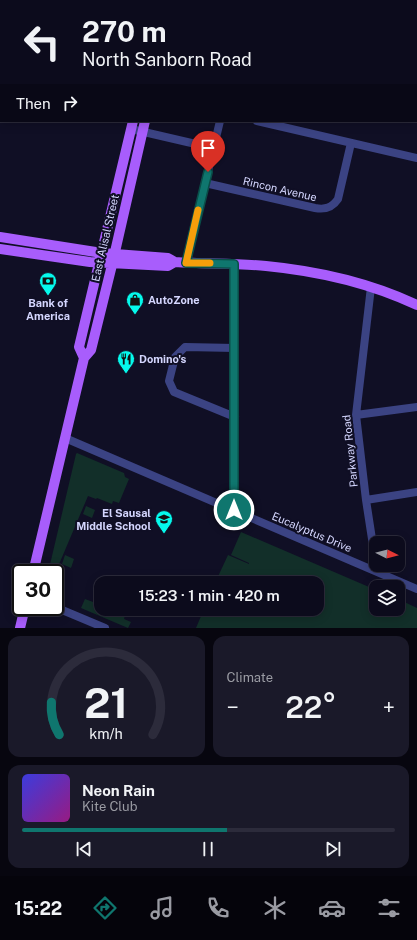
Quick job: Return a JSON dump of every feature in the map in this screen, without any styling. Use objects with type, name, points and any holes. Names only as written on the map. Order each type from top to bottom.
[{"type":"main road","name":"East Alisal Street","points":[[35,564],[84,358],[91,350],[115,254],[145,122]]},
{"type":"main road","name":"East Alisal Street","points":[[84,358],[79,347],[132,125]]},
{"type":"main road","points":[[0,237],[102,253],[168,258],[175,262],[234,264],[291,269],[371,287],[417,305]]},
{"type":"main road","points":[[0,249],[99,264],[168,266],[175,262]]},
{"type":"main road","points":[[20,628],[23,616]]},
{"type":"street","points":[[186,263],[220,122]]},
{"type":"street","points":[[261,122],[417,158]]},
{"type":"street","points":[[132,125],[143,132],[213,148]]},
{"type":"street","name":"Rincon Avenue","points":[[205,183],[315,208],[326,209],[333,205],[338,199],[351,143]]},
{"type":"street","points":[[234,264],[234,510]]},
{"type":"street","name":"Parkway Road","points":[[371,287],[356,415],[371,536]]},
{"type":"street","points":[[234,348],[185,347],[175,357],[169,381],[174,392],[235,417]]},
{"type":"street","points":[[356,415],[417,407]]},
{"type":"street","name":"Eucalyptus Drive","points":[[65,438],[234,510],[369,564]]},
{"type":"street","points":[[366,500],[417,492]]},
{"type":"street","name":"Eucalyptus Drive","points":[[385,572],[417,589]]},
{"type":"street","points":[[64,611],[105,628]]},
{"type":"green space","points":[[77,453],[124,473],[125,477],[129,479],[119,503],[113,501],[112,504],[88,496],[59,564],[50,564]]},
{"type":"green space","points":[[86,506],[95,510],[92,518],[83,514]]},
{"type":"green space","points":[[241,532],[369,587],[369,616],[405,616],[405,602],[417,608],[417,628],[196,628],[201,616],[324,616],[324,576],[218,576],[228,555],[249,564],[231,555]]},
{"type":"green space","points":[[65,555],[74,559],[71,568],[62,564]]},
{"type":"green space","points":[[85,599],[94,602],[94,614],[81,608]]},
{"type":"green space","points":[[100,616],[125,616],[124,619],[131,622],[128,628]]},
{"type":"slow traffic","points":[[198,210],[186,263],[210,263]]},
{"type":"place","name":"Bank of America","points":[[48,296]]},
{"type":"place","name":"AutoZone","points":[[135,315]]},
{"type":"place","name":"Domino's","points":[[126,374]]},
{"type":"place","name":"El Sausal Middle School","points":[[164,534]]},
{"type":"route","points":[[208,172],[186,263],[234,264],[234,510]]}]
